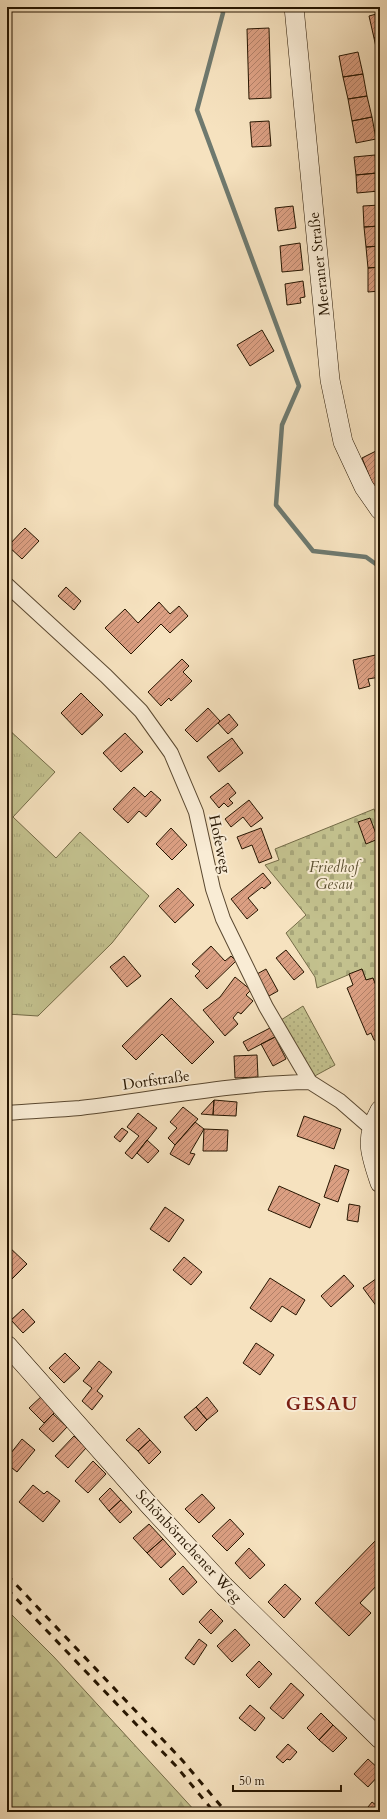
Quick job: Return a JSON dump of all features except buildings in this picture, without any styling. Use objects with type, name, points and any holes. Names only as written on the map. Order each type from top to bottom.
[{"type":"street","name":"Meeraner Straße","points":[[294,7],[330,380],[343,442],[364,487],[380,510]]},
{"type":"street","name":"Hofeweg","points":[[7,585],[106,676],[141,711],[171,753],[196,812],[213,889],[223,919],[266,1007],[310,1082],[340,1100],[371,1128]]},
{"type":"street","name":"Dorfstraße","points":[[7,1113],[80,1108],[182,1093],[285,1082],[310,1082]]},
{"type":"street","points":[[380,1110],[371,1128],[370,1153],[380,1183]]},
{"type":"street","name":"Schönbörnchener Weg","points":[[7,1345],[149,1505],[219,1580],[380,1739]]},
{"type":"green space","points":[[7,728],[55,772],[13,817],[56,858],[80,832],[149,896],[112,943],[38,1016],[7,1014]]},
{"type":"green space","name":"Friedhof Gesau","points":[[374,809],[380,825],[380,996],[373,978],[366,980],[362,969],[317,988],[315,977],[286,933],[306,915],[265,865],[279,860],[275,849]]},
{"type":"green space","points":[[303,1006],[335,1065],[311,1078],[281,1020]]},
{"type":"green space","points":[[7,1610],[54,1657],[196,1812],[7,1812]]},
{"type":"waterway","points":[[221,7],[223,13],[197,110],[299,386],[282,425],[276,505],[313,551],[366,557],[380,567]]},
{"type":"railway","points":[[7,1575],[182,1760],[226,1812]]},
{"type":"railway","points":[[7,1589],[176,1766],[214,1812]]},
{"type":"district","name":"GESAU","points":[[322,1404]]}]
